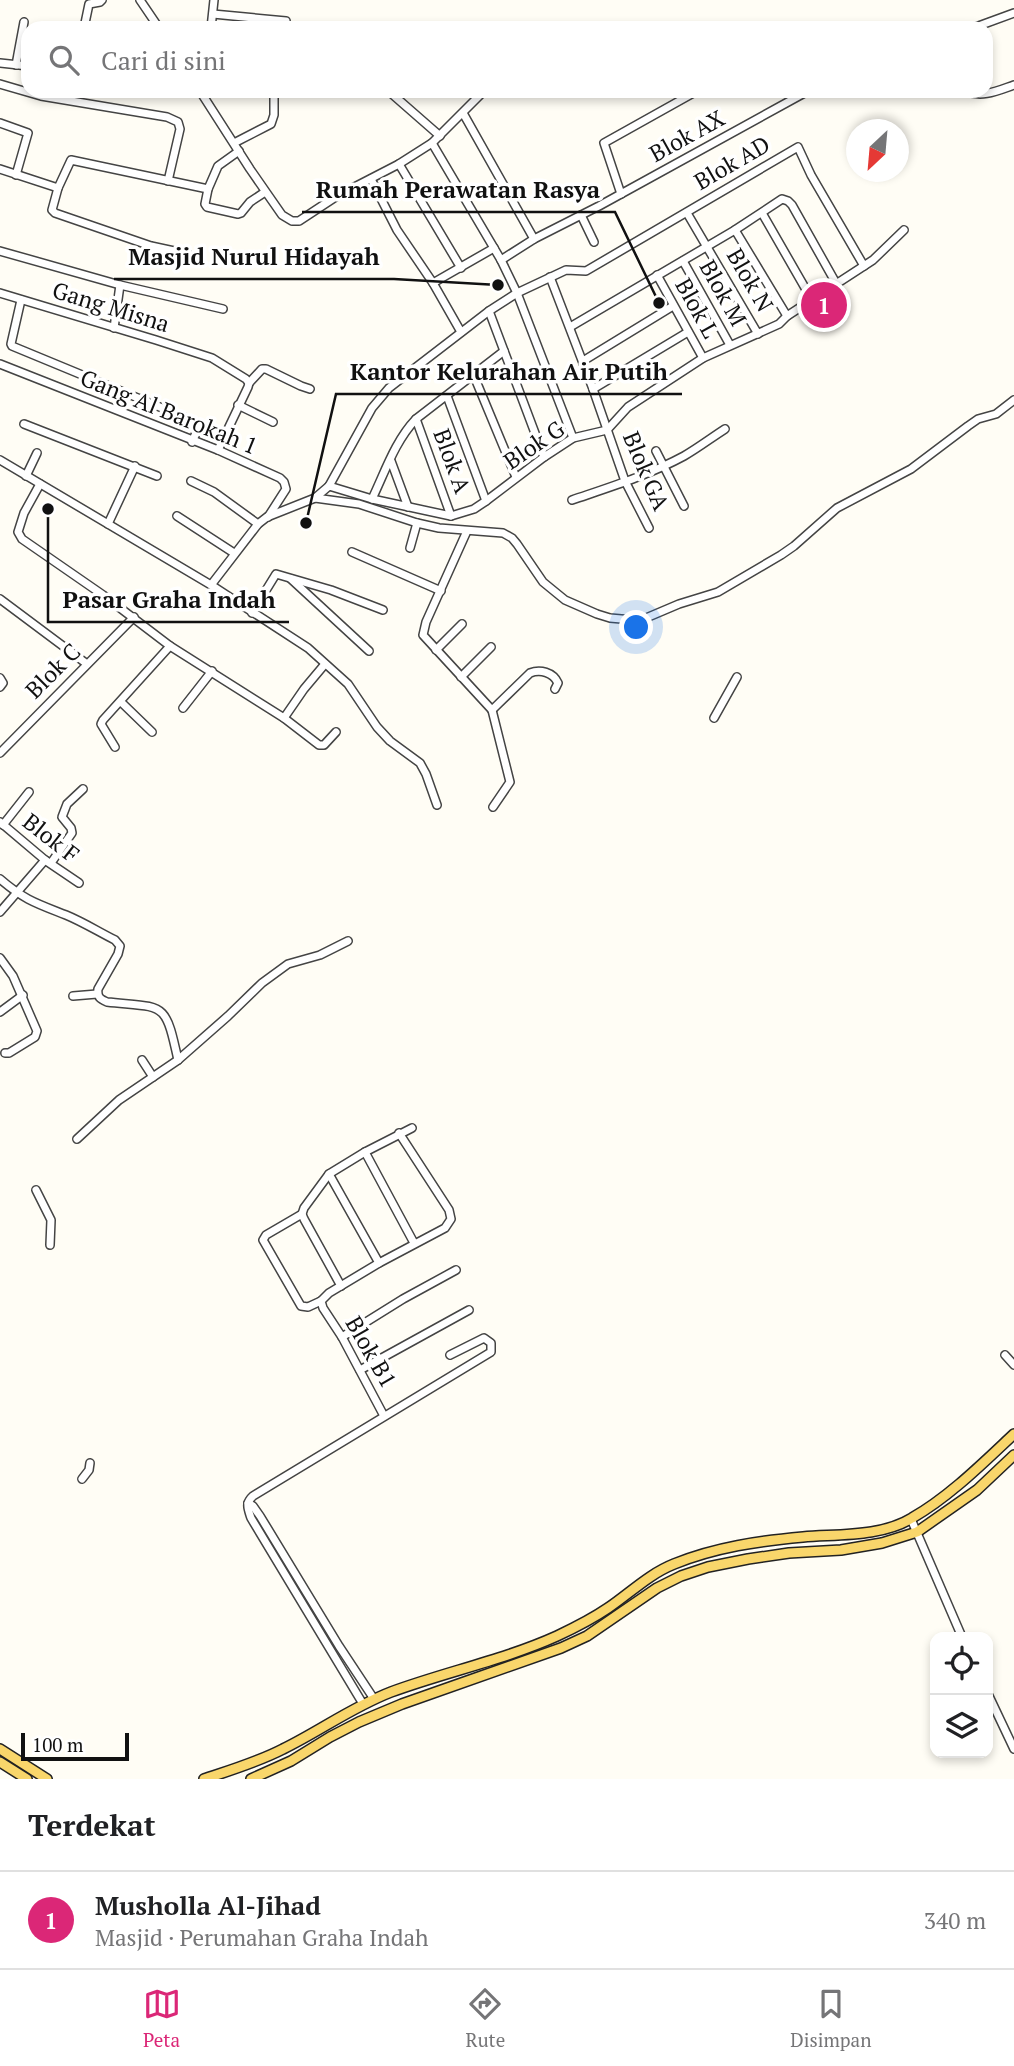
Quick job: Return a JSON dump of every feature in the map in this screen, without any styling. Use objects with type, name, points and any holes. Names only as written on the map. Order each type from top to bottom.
[{"type":"main road","points":[[204,1779],[267,1757],[374,1699],[565,1632],[608,1608],[660,1570],[702,1554],[757,1542],[866,1532],[911,1519],[974,1472],[1014,1434]]},
{"type":"main road","points":[[251,1779],[295,1759],[359,1722],[587,1636],[656,1588],[681,1576],[708,1567],[789,1553],[882,1544],[917,1532],[977,1490],[1014,1455]]},
{"type":"main road","points":[[492,1659],[497,1671]]},
{"type":"main road","points":[[0,1749],[47,1779]]},
{"type":"main road","points":[[0,1762],[27,1779]]},
{"type":"street","points":[[85,21],[89,4],[102,0]]},
{"type":"street","points":[[140,0],[154,21]]},
{"type":"street","points":[[212,21],[214,0]]},
{"type":"street","points":[[993,21],[1014,13]]},
{"type":"street","points":[[212,14],[286,21]]},
{"type":"street","points":[[16,65],[21,38]]},
{"type":"street","points":[[0,63],[21,65]]},
{"type":"street","points":[[0,84],[21,90]]},
{"type":"street","points":[[993,93],[1014,85]]},
{"type":"street","points":[[53,98],[167,117],[178,122],[180,129],[168,181]]},
{"type":"street","points":[[205,98],[265,192],[282,215],[292,221],[299,221],[432,143],[477,98]]},
{"type":"street","points":[[234,143],[271,124],[274,98]]},
{"type":"street","points":[[397,98],[440,136]]},
{"type":"street","points":[[621,194],[604,143],[684,98]]},
{"type":"street","name":"Blok AX","points":[[501,260],[534,239],[795,98]]},
{"type":"street","points":[[463,113],[534,239]]},
{"type":"street","points":[[0,123],[27,133],[16,175]]},
{"type":"street","points":[[432,143],[501,260],[517,293],[573,438]]},
{"type":"street","name":"Blok AD","points":[[330,486],[372,408],[389,387],[489,311],[517,293],[566,270],[586,271],[798,147],[811,175],[864,265]]},
{"type":"street","points":[[239,151],[218,166],[205,204],[207,207],[238,214],[265,192]]},
{"type":"street","points":[[188,254],[151,246],[55,213],[52,210],[58,188],[71,160],[208,189]]},
{"type":"street","points":[[399,164],[461,268]]},
{"type":"street","points":[[0,169],[58,188]]},
{"type":"street","points":[[371,179],[397,230],[461,332]]},
{"type":"street","points":[[570,327],[735,230],[782,199],[792,205],[837,285]]},
{"type":"street","name":"Blok N","points":[[687,213],[758,334]]},
{"type":"street","points":[[762,213],[812,300]]},
{"type":"street","points":[[581,215],[594,242]]},
{"type":"street","points":[[735,230],[787,316]]},
{"type":"street","points":[[550,277],[607,430],[628,407],[704,358],[779,324],[787,316],[837,285],[876,257],[904,230]]},
{"type":"street","points":[[433,284],[494,248]]},
{"type":"street","points":[[0,251],[120,285],[223,309]]},
{"type":"street","name":"Blok M","points":[[683,261],[730,345]]},
{"type":"street","name":"Blok L","points":[[657,275],[704,358]]},
{"type":"street","points":[[114,328],[120,285]]},
{"type":"street","name":"Gang Misna","points":[[0,293],[212,358],[248,383]]},
{"type":"street","points":[[21,300],[12,346],[200,424],[192,442]]},
{"type":"street","points":[[583,361],[673,306]]},
{"type":"street","points":[[489,311],[544,457]]},
{"type":"street","points":[[593,389],[688,332]]},
{"type":"street","points":[[372,499],[400,440],[416,419],[505,351]]},
{"type":"street","name":"Gang Al Barokah 1","points":[[0,364],[218,450],[280,478],[286,489],[267,517]]},
{"type":"street","points":[[218,450],[248,383],[262,369],[310,388]]},
{"type":"street","points":[[474,376],[516,477]]},
{"type":"street","points":[[447,396],[486,501]]},
{"type":"street","points":[[315,498],[359,504],[417,523],[467,531],[496,532],[512,538],[543,582],[565,600],[610,618],[633,620],[646,618],[718,592],[794,547],[837,508],[911,469],[978,419],[996,414],[1014,400]]},
{"type":"street","points":[[238,405],[273,422]]},
{"type":"street","name":"Blok A","points":[[416,419],[451,516]]},
{"type":"street","points":[[24,424],[157,476]]},
{"type":"street","points":[[572,500],[662,466],[695,450],[725,429]]},
{"type":"street","name":"Blok G","points":[[451,516],[474,509],[573,438],[607,430]]},
{"type":"street","name":"Blok GA","points":[[607,430],[625,481],[649,528]]},
{"type":"street","points":[[656,451],[684,506]]},
{"type":"street","points":[[26,476],[37,453]]},
{"type":"street","points":[[0,460],[211,585],[308,648],[348,684],[383,733],[420,763],[437,804]]},
{"type":"street","points":[[391,461],[408,507]]},
{"type":"street","points":[[108,524],[135,466]]},
{"type":"street","points":[[191,481],[214,492],[258,524]]},
{"type":"street","points":[[40,484],[24,513],[18,532],[20,537],[134,617],[170,646],[285,718],[319,746],[324,745],[336,732]]},
{"type":"street","points":[[211,585],[258,524],[267,517],[315,498],[330,486],[372,499],[451,516]]},
{"type":"street","points":[[177,516],[234,553]]},
{"type":"street","points":[[410,548],[417,523]]},
{"type":"street","points":[[467,531],[423,629],[427,640],[492,710],[510,782],[493,807]]},
{"type":"street","points":[[352,552],[441,591]]},
{"type":"street","points":[[252,613],[274,576],[280,574],[383,610]]},
{"type":"street","points":[[290,578],[369,651]]},
{"type":"street","points":[[0,599],[88,664]]},
{"type":"street","name":"Blok C","points":[[0,753],[134,617]]},
{"type":"street","points":[[436,650],[462,624]]},
{"type":"street","points":[[115,747],[101,724],[170,646]]},
{"type":"street","points":[[461,677],[491,647]]},
{"type":"street","points":[[285,718],[324,664]]},
{"type":"street","points":[[183,708],[212,671]]},
{"type":"street","points":[[492,710],[535,671],[554,677],[558,683],[555,690]]},
{"type":"street","points":[[714,718],[737,677]]},
{"type":"street","points":[[0,678],[3,683],[0,687]]},
{"type":"street","points":[[121,702],[152,732]]},
{"type":"street","points":[[0,912],[72,833],[62,817],[63,810],[82,789]]},
{"type":"street","points":[[2,824],[29,792]]},
{"type":"street","name":"Blok F","points":[[2,824],[48,862],[79,883]]},
{"type":"street","points":[[0,879],[17,894],[115,940],[120,946],[118,954],[98,989],[99,998],[107,1002],[158,1008],[166,1015],[171,1027],[177,1060]]},
{"type":"street","points":[[77,1139],[104,1112],[177,1060],[262,983],[288,964],[320,956],[348,941]]},
{"type":"street","points":[[1,960],[23,995],[37,1031],[37,1035],[5,1053]]},
{"type":"street","points":[[73,996],[97,994]]},
{"type":"street","points":[[0,1012],[23,995]]},
{"type":"street","points":[[142,1060],[153,1077]]},
{"type":"street","points":[[399,1133],[449,1210],[451,1219],[445,1228],[414,1243],[324,1297],[322,1305],[301,1306],[263,1240],[266,1235],[302,1214],[329,1174],[399,1133],[412,1128]]},
{"type":"street","points":[[365,1152],[414,1243]]},
{"type":"street","points":[[329,1174],[379,1263]]},
{"type":"street","points":[[36,1190],[51,1220],[50,1245]]},
{"type":"street","points":[[302,1214],[341,1286]]},
{"type":"street","points":[[342,1337],[403,1298],[456,1270]]},
{"type":"street","name":"Blok B1","points":[[322,1305],[384,1416]]},
{"type":"street","points":[[360,1370],[469,1310]]},
{"type":"street","points":[[363,1704],[251,1518],[249,1506],[253,1496],[491,1352],[491,1343],[484,1338],[450,1354]]},
{"type":"street","points":[[1005,1355],[1014,1365]]},
{"type":"street","points":[[82,1479],[89,1470],[90,1463]]},
{"type":"street","points":[[249,1506],[374,1699]]},
{"type":"street","points":[[911,1519],[960,1632]]},
{"type":"street","points":[[988,1695],[1014,1749]]},
{"type":"place","name":"Masjid Nurul Hidayah","points":[[498,285]]},
{"type":"place","name":"Rumah Perawatan Rasya","points":[[659,303]]},
{"type":"place","name":"Musholla Al-Jihad","points":[[824,305]]},
{"type":"place","name":"Pasar Graha Indah","points":[[48,509]]},
{"type":"place","name":"Kantor Kelurahan Air Putih","points":[[306,523]]}]
